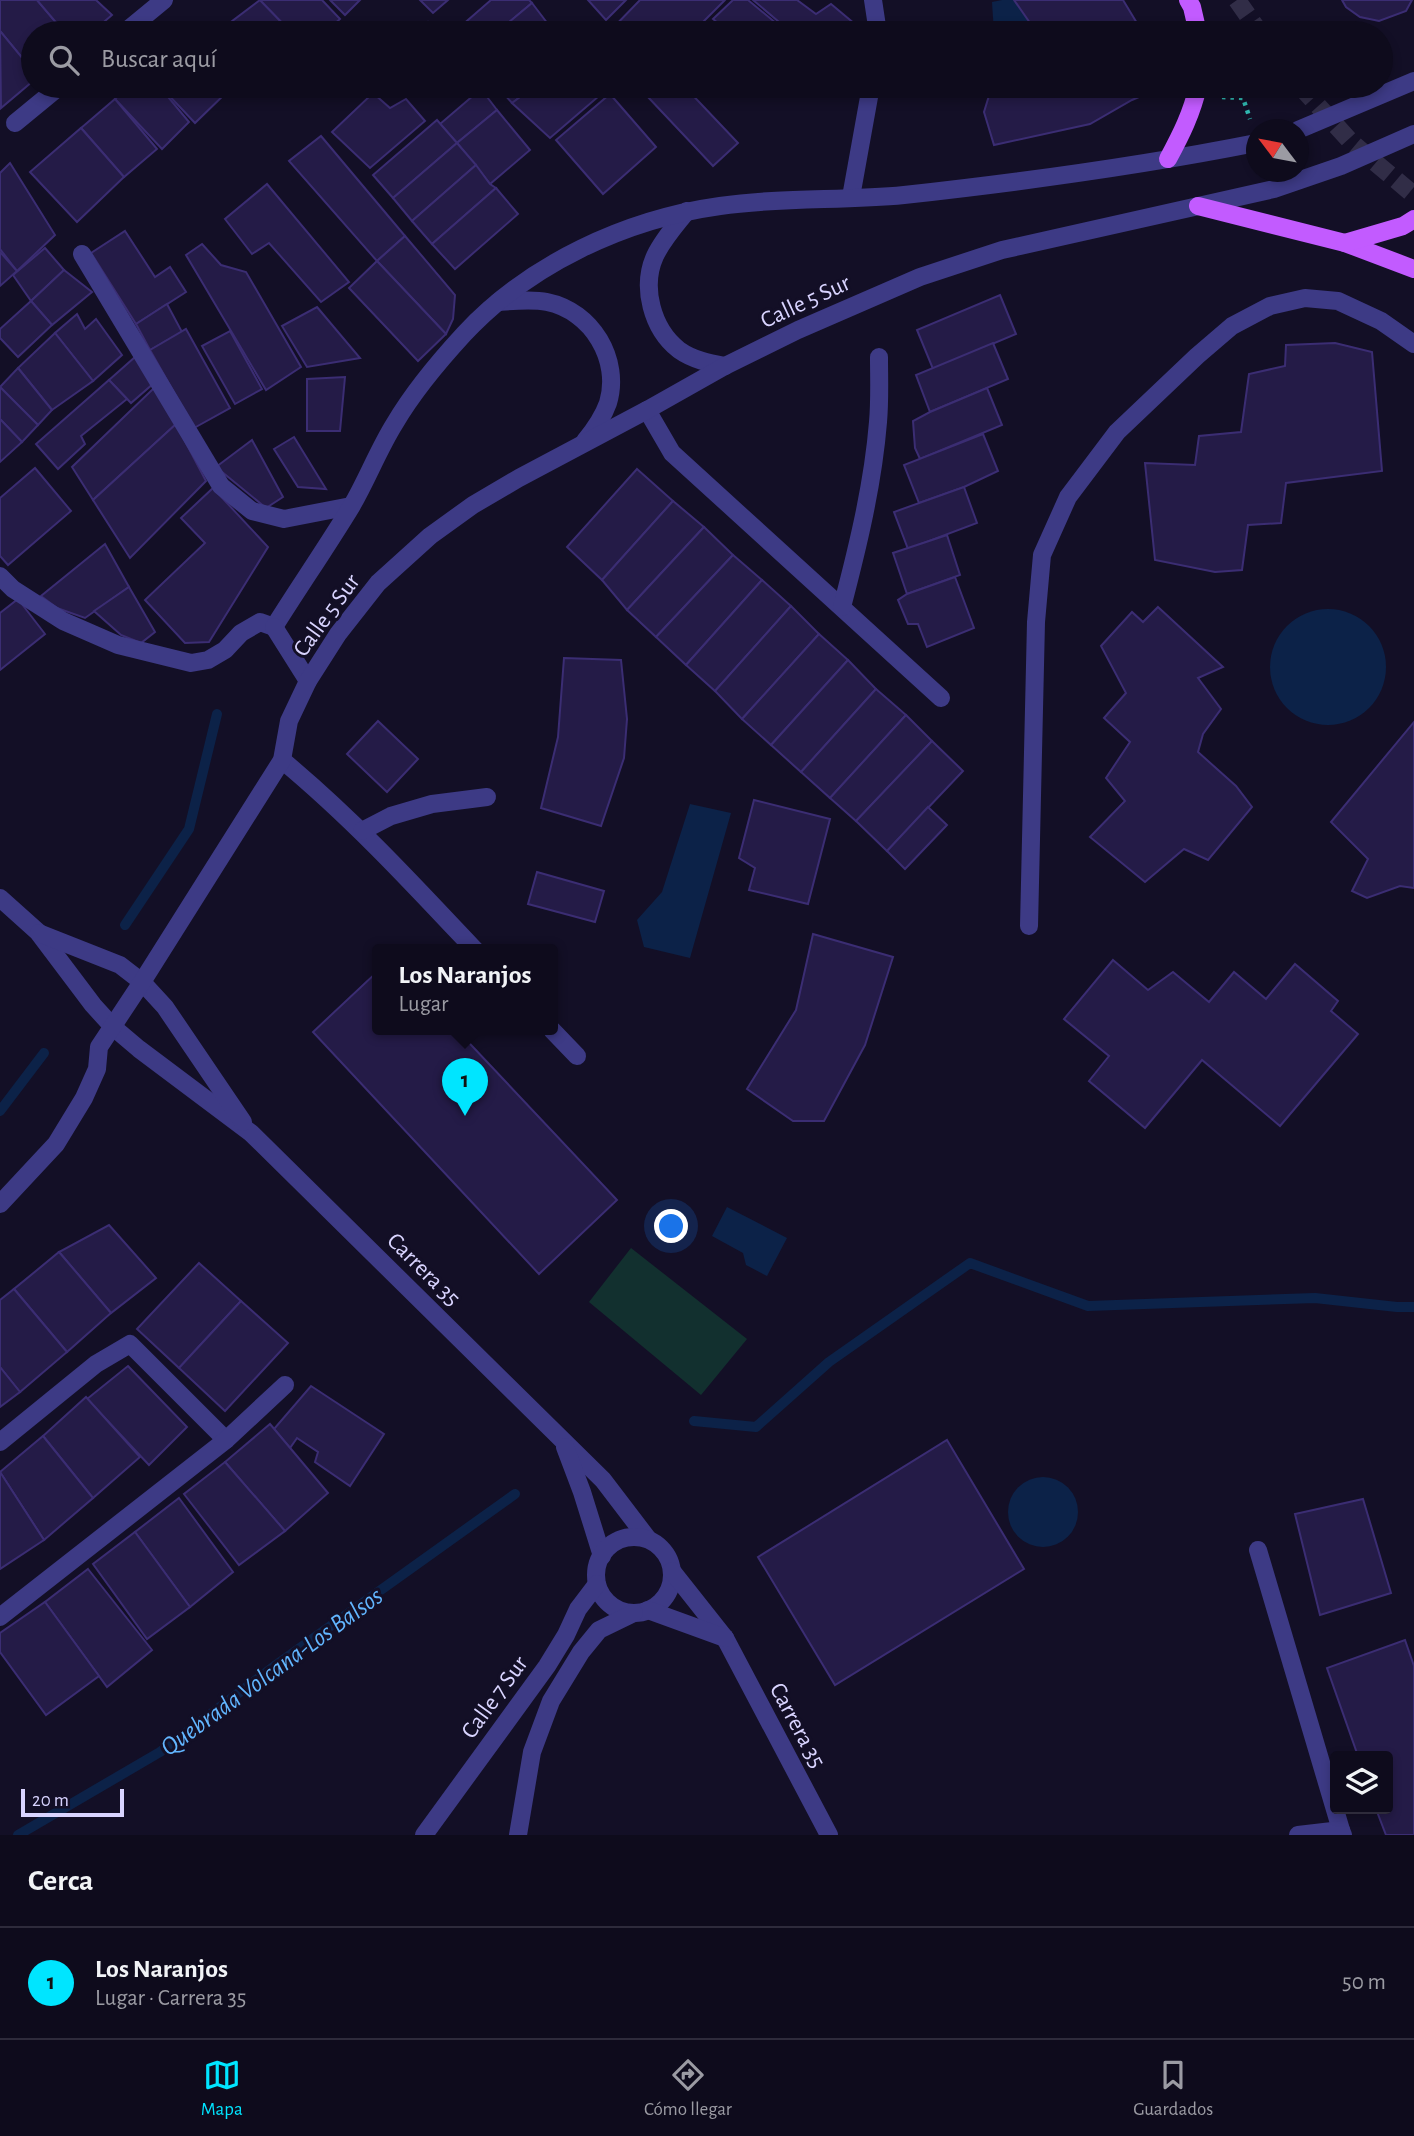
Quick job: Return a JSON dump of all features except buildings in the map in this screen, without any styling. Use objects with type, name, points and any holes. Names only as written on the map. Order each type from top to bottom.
[{"type":"main road","points":[[1194,2],[1196,21]]},
{"type":"main road","points":[[1168,159],[1184,130],[1196,98]]},
{"type":"main road","points":[[1198,206],[1345,243],[1414,268]]},
{"type":"main road","points":[[1345,243],[1403,226],[1414,219]]},
{"type":"street","points":[[139,21],[164,0]]},
{"type":"street","points":[[873,0],[876,21]]},
{"type":"street","points":[[1393,90],[1414,81]]},
{"type":"street","points":[[15,123],[45,98]]},
{"type":"street","points":[[851,197],[869,98]]},
{"type":"street","points":[[1309,125],[1374,98]]},
{"type":"street","name":"Calle 5 Sur","points":[[0,1204],[56,1144],[84,1098],[97,1069],[99,1047],[282,760],[289,721],[308,681],[338,634],[378,583],[430,536],[473,505],[519,478],[725,366],[798,330],[920,277],[1002,250],[1274,189],[1340,166],[1414,134]]},
{"type":"street","name":"Calle 5 Sur","points":[[308,681],[274,627],[351,506],[395,422],[464,334],[498,302],[540,271],[583,248],[631,228],[687,211],[723,205],[900,195],[972,187],[1168,159],[1246,145]]},
{"type":"street","points":[[687,211],[654,257],[648,282],[651,307],[662,330],[678,349],[700,361],[725,366]]},
{"type":"street","points":[[82,254],[222,486],[252,511],[284,519],[351,506]]},
{"type":"street","points":[[1028,926],[1036,622],[1042,555],[1068,496],[1117,432],[1197,356],[1232,326],[1270,306],[1305,298],[1338,301],[1381,321],[1414,344]]},
{"type":"street","points":[[498,302],[547,302],[572,312],[592,328],[606,352],[611,377],[608,404],[595,428],[580,446]]},
{"type":"street","points":[[842,607],[869,485],[878,421],[878,357]]},
{"type":"street","points":[[647,410],[672,453],[942,698]]},
{"type":"street","points":[[0,576],[13,589],[63,621],[118,645],[191,663],[208,660],[225,650],[241,633],[260,622],[274,627]]},
{"type":"street","points":[[282,760],[362,831],[469,944]]},
{"type":"street","points":[[362,831],[391,816],[432,804],[487,797]]},
{"type":"street","name":"Carrera 35","points":[[0,898],[37,932],[113,1027],[251,1133],[603,1480],[648,1539]]},
{"type":"street","name":"Carrera 35","points":[[37,932],[120,965],[142,982],[165,1007],[251,1133]]},
{"type":"street","points":[[557,1035],[577,1056]]},
{"type":"street","points":[[0,1442],[96,1364],[130,1344],[226,1440]]},
{"type":"street","points":[[0,1618],[226,1440],[285,1385]]},
{"type":"street","name":"Carrera 35","points":[[563,1440],[601,1556]]},
{"type":"street","points":[[641,1611],[659,1604],[667,1594],[672,1572],[669,1559],[664,1551],[648,1539],[622,1539],[610,1546],[601,1556],[597,1570],[597,1584],[611,1605],[622,1611],[641,1611],[725,1638]]},
{"type":"street","points":[[1258,1550],[1342,1833],[1298,1835]]},
{"type":"street","name":"Carrera 35","points":[[672,1572],[725,1638],[829,1835]]},
{"type":"street","name":"Calle 7 Sur","points":[[424,1835],[547,1666],[566,1636],[579,1608],[597,1584]]},
{"type":"street","name":"Calle 7 Sur","points":[[518,1835],[532,1752],[551,1701],[581,1652],[599,1630],[641,1611]]},
{"type":"path","points":[[1243,98],[1250,119]]},
{"type":"green space","points":[[631,1248],[747,1339],[701,1395],[589,1302]]},
{"type":"water","points":[[1014,0],[1029,21],[993,21],[992,2]]},
{"type":"water","points":[[1328,609],[1350,613],[1369,626],[1382,645],[1386,667],[1382,689],[1369,708],[1350,721],[1328,725],[1306,721],[1287,708],[1274,689],[1270,667],[1274,645],[1287,626],[1306,613]]},
{"type":"water","points":[[690,804],[731,813],[690,958],[644,947],[637,920],[662,892]]},
{"type":"water","points":[[727,1207],[787,1238],[767,1276],[746,1265],[743,1253],[712,1236]]},
{"type":"water","points":[[1050,1477],[1063,1483],[1072,1492],[1076,1498],[1076,1526],[1068,1537],[1057,1545],[1036,1547],[1018,1537],[1010,1526],[1008,1505],[1018,1487],[1029,1479]]},
{"type":"waterway","points":[[125,925],[189,829],[217,714]]},
{"type":"waterway","points":[[0,1111],[44,1053]]},
{"type":"waterway","name":"Quebrada Volcana-Los Balsos","points":[[694,1421],[756,1427],[829,1362],[970,1263],[1088,1306],[1315,1298],[1414,1307]]},
{"type":"waterway","name":"Quebrada Volcana-Los Balsos","points":[[18,1835],[160,1752],[276,1665],[515,1494]]},
{"type":"tunnel","points":[[1237,0],[1252,21]]},
{"type":"tunnel","points":[[1311,98],[1352,143],[1414,195]]},
{"type":"place","name":"Los Naranjos","points":[[465,1116]]}]
